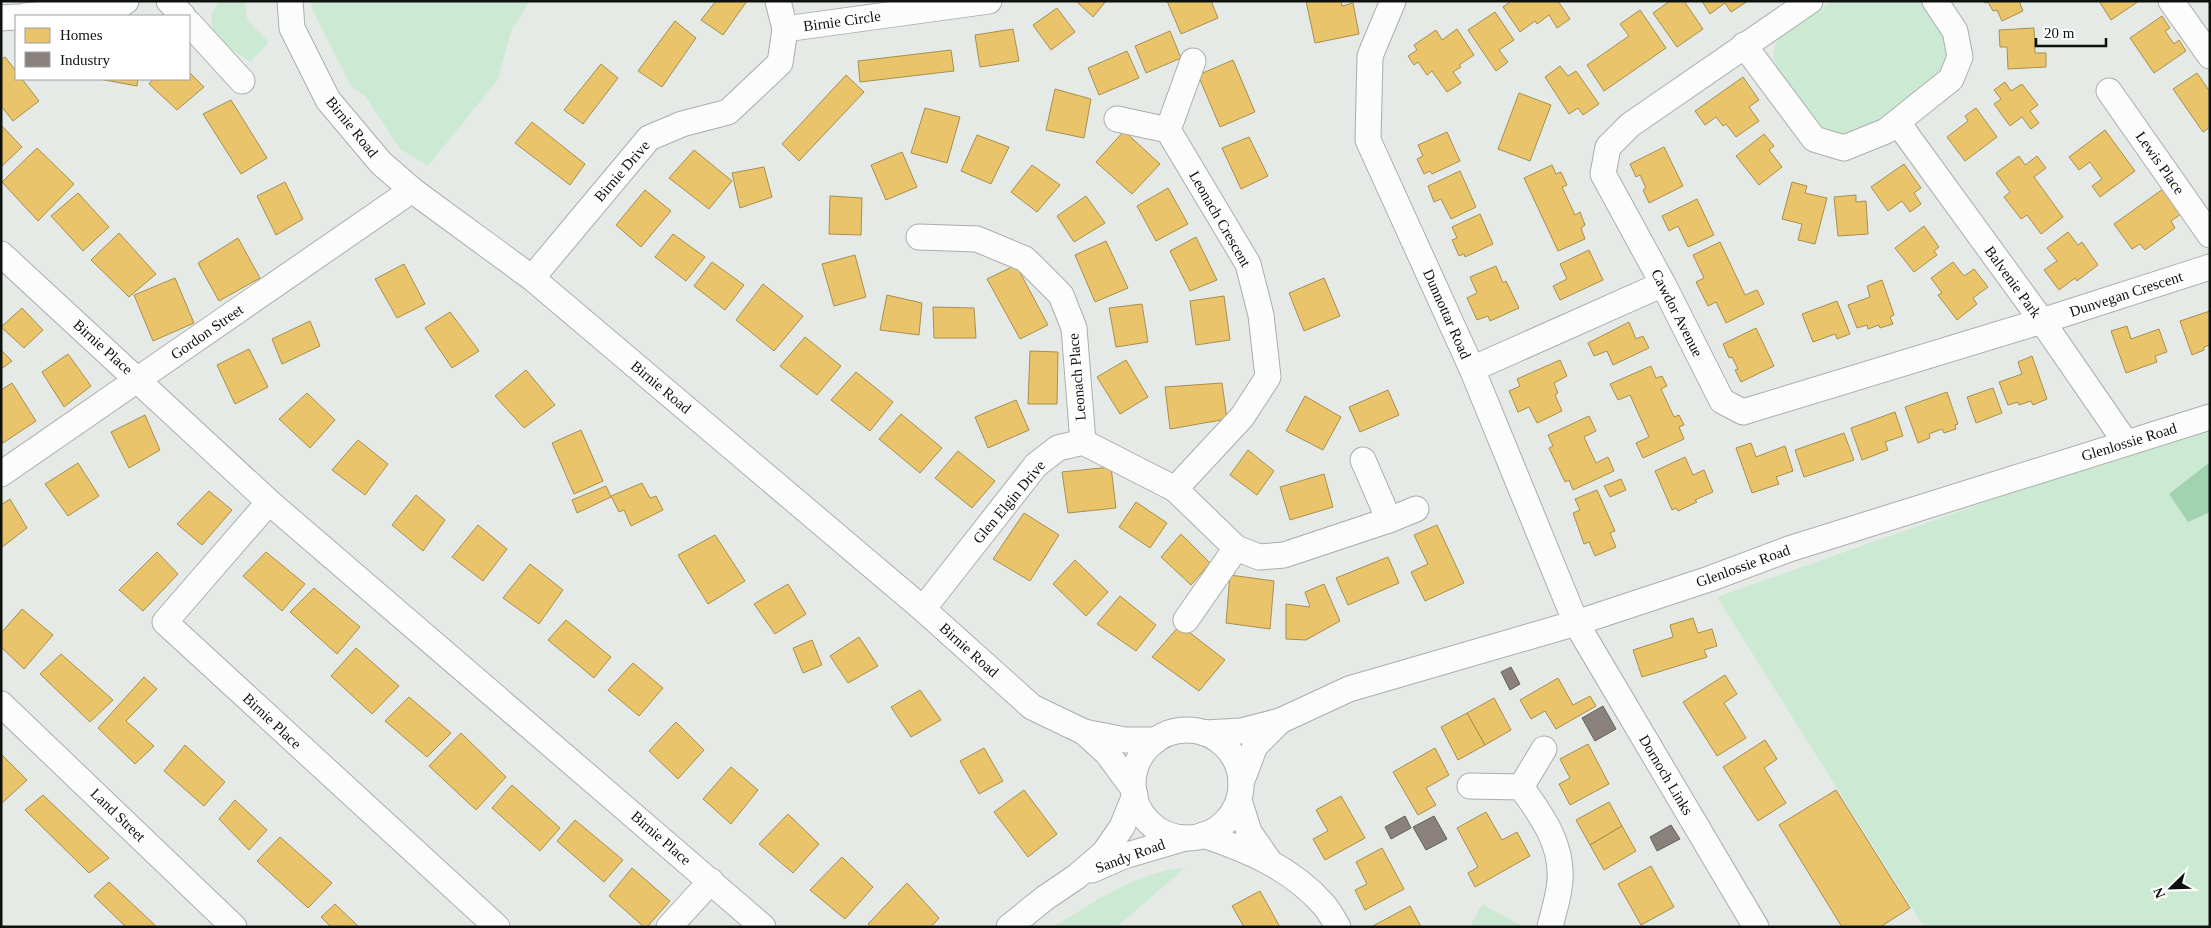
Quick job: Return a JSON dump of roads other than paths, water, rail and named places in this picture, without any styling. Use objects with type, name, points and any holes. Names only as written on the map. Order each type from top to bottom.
[{"type":"street","points":[[34,15],[117,7],[126,1]]},
{"type":"street","points":[[169,1],[182,15]]},
{"type":"street","name":"Birnie Road","points":[[290,1],[292,28],[328,100],[381,163],[412,190],[532,278],[922,609],[1032,706],[1084,732],[1126,740],[1156,740]]},
{"type":"street","name":"Birnie Drive","points":[[532,278],[648,138],[682,124],[728,112],[780,63],[785,29],[778,1]]},
{"type":"street","name":"Birnie Circle","points":[[785,29],[989,1]]},
{"type":"street","name":"Dunnottar Road","points":[[1393,1],[1370,56],[1368,140],[1472,369],[1576,623]]},
{"type":"street","name":"Cawdor Avenue","points":[[1810,1],[1744,44],[1630,125],[1608,147],[1602,174],[1663,284],[1722,401],[1742,412],[2042,321]]},
{"type":"street","points":[[1744,44],[1814,139],[1844,148],[1886,132],[1951,79],[1960,58],[1956,31],[1935,1]]},
{"type":"street","points":[[2171,1],[2207,46]]},
{"type":"street","points":[[1,18],[15,17]]},
{"type":"street","points":[[190,24],[242,80]]},
{"type":"street","points":[[1117,119],[1168,130],[1193,62]]},
{"type":"street","name":"Lewis Place","points":[[2110,91],[2210,235]]},
{"type":"street","name":"Balvenie Park","points":[[1898,123],[2042,321],[2126,443]]},
{"type":"street","name":"Leonach Crescent","points":[[1168,130],[1248,264],[1261,315],[1268,377],[1242,417],[1175,489]]},
{"type":"street","name":"Gordon Street","points":[[1,474],[412,190]]},
{"type":"street","name":"Leonach Place","points":[[919,237],[976,238],[1025,258],[1061,295],[1074,328],[1083,442]]},
{"type":"street","name":"Birnie Place","points":[[1,254],[269,502],[763,927]]},
{"type":"street","name":"Dunvegan Crescent","points":[[2042,321],[2210,267]]},
{"type":"street","points":[[1472,369],[1663,284]]},
{"type":"street","name":"Glenlossie Road","points":[[1205,733],[1241,731],[1280,721],[1349,689],[1576,623],[1709,579],[1788,549],[2210,417]]},
{"type":"street","points":[[1083,442],[1175,489],[1236,548],[1259,558],[1284,555],[1389,520],[1416,509]]},
{"type":"street","name":"Glen Elgin Drive","points":[[922,609],[1036,465],[1058,448],[1083,442]]},
{"type":"street","points":[[1363,460],[1389,520]]},
{"type":"street","name":"Birnie Place","points":[[269,502],[165,622],[497,927]]},
{"type":"street","points":[[1186,620],[1236,548]]},
{"type":"street","name":"Dornoch Links","points":[[1576,623],[1756,927]]},
{"type":"street","name":"Land Street","points":[[1,704],[234,927]]},
{"type":"street","name":"Glenlossie Road","points":[[1240,791],[1255,746],[1280,721]]},
{"type":"street","points":[[1269,861],[1249,832],[1240,791],[1238,766],[1231,752],[1220,740],[1205,733],[1190,730],[1174,731],[1156,740],[1140,757],[1134,772],[1134,791],[1137,804],[1151,824],[1167,834],[1233,845],[1269,861],[1297,880],[1324,904],[1338,927]]},
{"type":"street","name":"Birnie Road","points":[[1084,732],[1107,753],[1134,791]]},
{"type":"street","points":[[1521,786],[1544,749]]},
{"type":"street","points":[[1470,786],[1521,786]]},
{"type":"street","points":[[1521,786],[1547,824],[1560,860],[1560,886],[1550,927]]},
{"type":"street","name":"Sandy Road","points":[[1009,927],[1045,898],[1076,877],[1104,853],[1122,827],[1134,791]]},
{"type":"street","points":[[1194,837],[1220,827],[1232,814],[1240,791]]},
{"type":"street","name":"Sandy Road","points":[[1076,877],[1124,856],[1194,837]]},
{"type":"street","points":[[670,927],[711,881]]}]
